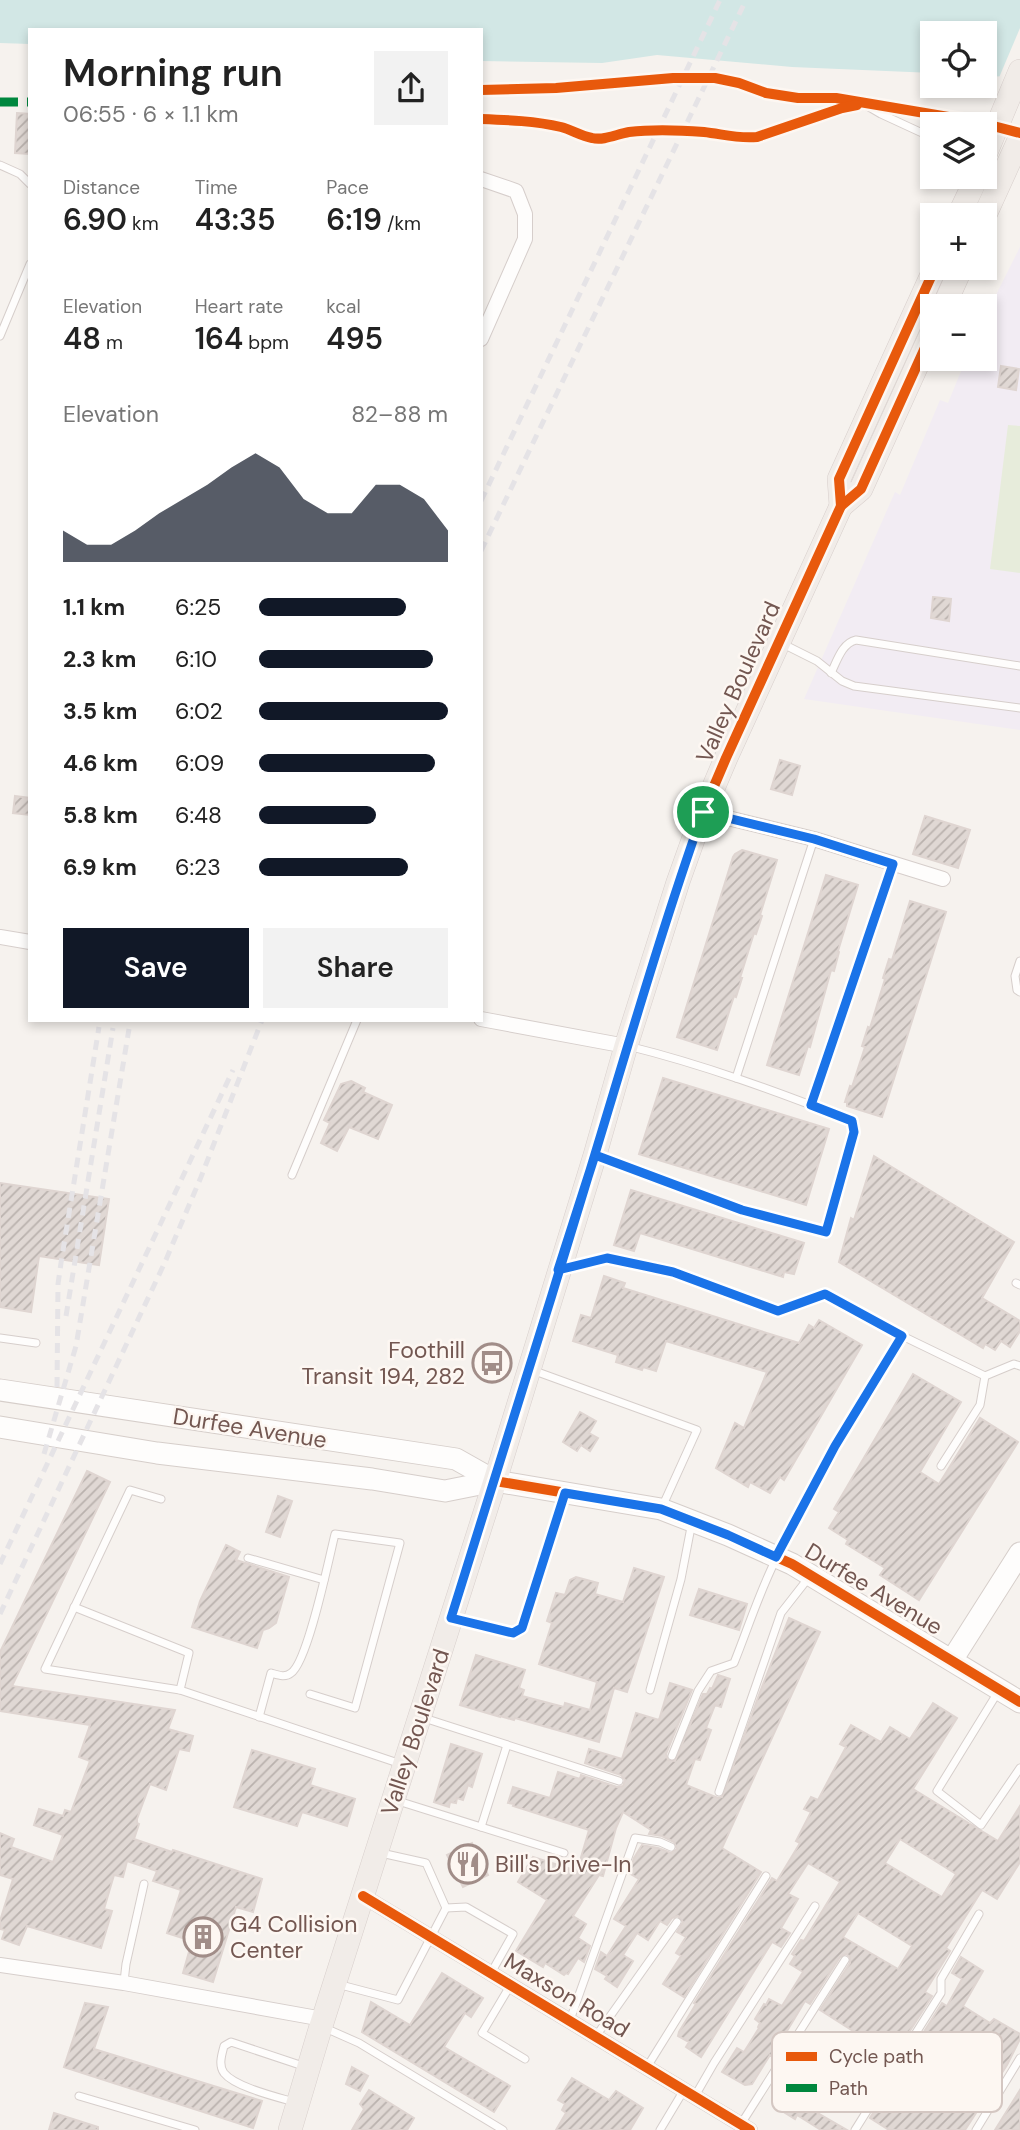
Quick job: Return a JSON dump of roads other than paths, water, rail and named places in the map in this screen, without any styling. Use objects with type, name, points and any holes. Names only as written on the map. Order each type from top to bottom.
[{"type":"main road","points":[[997,125],[1020,71]]},
{"type":"main road","points":[[991,203],[1013,160]]},
{"type":"main road","name":"Valley Boulevard","points":[[841,506],[839,479],[930,280]]},
{"type":"main road","name":"Valley Boulevard","points":[[290,2130],[495,1481],[678,882],[703,812],[841,506],[861,489],[920,359]]},
{"type":"main road","name":"Durfee Avenue","points":[[0,1390],[456,1459],[495,1481],[661,1509],[776,1557],[810,1575],[1020,1702]]},
{"type":"main road","name":"Durfee Avenue","points":[[0,1427],[157,1452],[445,1491],[495,1481]]},
{"type":"main road","points":[[951,1660],[1020,1553]]},
{"type":"street","points":[[483,180],[516,191],[525,214],[525,239],[483,334]]},
{"type":"street","points":[[703,812],[814,839],[943,880]]},
{"type":"street","points":[[0,937],[28,942]]},
{"type":"street","points":[[483,1019],[626,1046]]},
{"type":"street","name":"Maxson Road","points":[[363,1896],[745,2127]]},
{"type":"street","points":[[0,1965],[124,1983],[322,2023]]},
{"type":"lane","points":[[864,104],[920,132]]},
{"type":"lane","points":[[0,165],[20,174],[28,182]]},
{"type":"lane","points":[[0,336],[28,269]]},
{"type":"lane","points":[[831,673],[849,641],[856,640],[1020,666]]},
{"type":"lane","points":[[779,642],[817,661],[842,681],[853,686],[1020,708]]},
{"type":"lane","points":[[736,1078],[814,839]]},
{"type":"lane","points":[[811,1105],[893,864]]},
{"type":"lane","points":[[1020,961],[1015,976],[1017,990],[1020,992]]},
{"type":"lane","points":[[292,1175],[356,1022]]},
{"type":"lane","points":[[595,1155],[742,1210],[826,1232],[854,1132],[852,1121],[736,1078],[626,1046]]},
{"type":"lane","points":[[558,1270],[607,1258],[673,1272],[778,1311],[825,1294],[902,1336],[985,1376],[1014,1364],[1020,1366]]},
{"type":"lane","points":[[672,1756],[698,1691],[711,1671],[734,1663],[776,1557],[835,1446],[902,1336]]},
{"type":"lane","points":[[0,1338],[36,1343]]},
{"type":"lane","points":[[528,1369],[697,1430],[661,1509]]},
{"type":"lane","points":[[941,1466],[980,1405],[985,1376]]},
{"type":"lane","points":[[161,1499],[130,1489],[45,1669],[180,1690],[405,1765]]},
{"type":"lane","points":[[451,1618],[513,1633],[522,1628],[565,1493]]},
{"type":"lane","points":[[650,1689],[681,1579],[692,1521]]},
{"type":"lane","points":[[259,1717],[271,1673],[282,1677],[291,1674],[299,1665],[318,1607],[335,1534],[400,1543],[355,1708],[310,1694]]},
{"type":"lane","points":[[248,1558],[324,1580]]},
{"type":"lane","points":[[719,1792],[781,1613],[810,1575]]},
{"type":"lane","points":[[74,1607],[189,1653],[180,1690]]},
{"type":"lane","points":[[999,1689],[937,1791],[981,1825],[1020,1768]]},
{"type":"lane","points":[[420,1717],[619,1782]]},
{"type":"lane","points":[[481,1827],[507,1745]]},
{"type":"lane","points":[[394,1800],[564,1853]]},
{"type":"lane","points":[[570,2021],[635,1838],[660,1842],[671,1847]]},
{"type":"lane","points":[[377,1853],[426,1863],[446,1908]]},
{"type":"lane","points":[[647,2067],[766,1876]]},
{"type":"lane","points":[[124,1983],[144,1884]]},
{"type":"lane","points":[[660,2130],[714,2063],[815,1906]]},
{"type":"lane","points":[[446,1908],[466,1907],[513,1934],[491,1973]]},
{"type":"lane","points":[[335,1983],[398,2000],[446,1908]]},
{"type":"lane","points":[[917,2032],[942,1993],[942,1979],[979,1914]]},
{"type":"lane","points":[[596,2037],[677,1922]]},
{"type":"lane","points":[[802,2032],[845,1960]]},
{"type":"lane","points":[[511,1985],[482,2033],[525,2059]]},
{"type":"lane","points":[[322,2023],[503,2130]]},
{"type":"lane","points":[[298,2104],[232,2080],[223,2072],[220,2058],[224,2046],[231,2042],[308,2067]]},
{"type":"lane","points":[[1002,2087],[1020,2058]]},
{"type":"lane","points":[[745,2127],[772,2082]]},
{"type":"lane","points":[[79,2096],[195,2130]]},
{"type":"lane","points":[[855,2130],[866,2112]]},
{"type":"lane","points":[[976,2130],[987,2112]]},
{"type":"railway","points":[[483,497],[720,0]]},
{"type":"railway","points":[[483,547],[746,0]]},
{"type":"railway","points":[[0,1614],[165,1262],[261,1022]]},
{"type":"railway","points":[[57,1387],[58,1284],[99,1027]]},
{"type":"railway","points":[[66,1316],[113,1028]]},
{"type":"railway","points":[[44,1454],[76,1346],[129,1029]]},
{"type":"railway","points":[[0,1564],[233,1070]]},
{"type":"place","name":"Foothill Transit 194, 282","points":[[492,1363]]},
{"type":"place","name":"Bill's Drive-In","points":[[468,1864]]},
{"type":"place","name":"G4 Collision Center","points":[[203,1937]]}]
